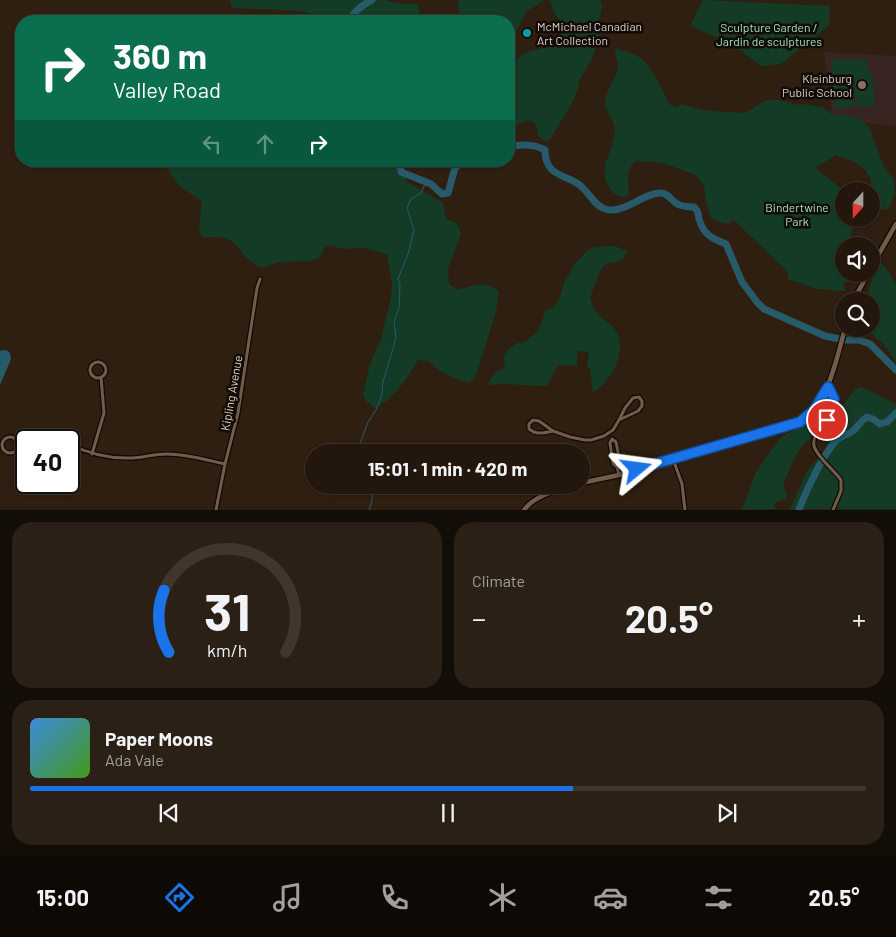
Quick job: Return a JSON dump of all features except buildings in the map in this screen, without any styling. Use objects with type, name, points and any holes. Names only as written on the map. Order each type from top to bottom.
[{"type":"street","points":[[880,252],[896,224]]},
{"type":"street","name":"Kipling Avenue","points":[[216,510],[238,413],[257,288],[260,279]]},
{"type":"street","points":[[590,481],[800,422],[814,410],[828,387],[843,337]]},
{"type":"street","points":[[92,454],[104,412],[100,378],[105,372],[105,367],[99,362],[94,363],[90,370],[91,374],[95,378],[100,378]]},
{"type":"street","points":[[828,387],[834,399],[832,410],[814,438],[814,445],[820,456],[841,480],[842,485],[833,510]]},
{"type":"street","points":[[553,431],[533,432],[529,429],[529,424],[533,420],[539,420],[553,431],[585,440],[604,436],[616,427],[624,408],[633,398],[638,397],[642,401],[642,406],[638,411],[619,420]]},
{"type":"street","points":[[608,433],[616,442],[620,462],[617,467]]},
{"type":"street","points":[[11,437],[15,439],[16,449],[12,452],[4,450],[2,446],[4,439],[11,437]]},
{"type":"street","points":[[612,439],[610,443],[613,464],[617,467],[620,474]]},
{"type":"street","points":[[80,449],[92,454],[111,457],[131,458],[174,454],[225,464]]},
{"type":"street","points":[[673,459],[682,484],[685,510]]},
{"type":"street","points":[[524,510],[528,504],[546,494]]},
{"type":"shaded area","name":"Kleinburg Public School","points":[[824,52],[896,56],[896,126],[865,123],[857,117],[832,114]]},
{"type":"green space","points":[[230,0],[385,0],[418,5],[420,15],[311,15],[302,11],[235,8],[231,6]]},
{"type":"green space","points":[[458,0],[544,0],[526,12],[515,34],[515,15],[459,15]]},
{"type":"green space","points":[[550,0],[600,0],[602,6],[598,26],[599,39],[590,63],[579,80],[578,89],[571,105],[549,141],[543,140],[538,136],[535,124],[532,121],[523,122],[515,126],[515,62],[527,52],[552,46],[566,26],[560,21],[552,8]]},
{"type":"green space","name":"Sculpture Garden / Jardin de sculptures","points":[[703,0],[830,6],[829,25],[781,64],[761,66],[731,43],[690,26]]},
{"type":"green space","name":"Bindertwine Park","points":[[616,49],[634,54],[643,60],[654,75],[670,105],[677,107],[682,104],[701,110],[742,113],[749,111],[766,100],[780,100],[798,105],[806,104],[824,108],[832,114],[857,117],[869,127],[884,167],[893,178],[895,193],[890,206],[886,210],[880,208],[880,182],[871,182],[867,172],[855,162],[836,155],[815,168],[835,184],[835,228],[853,228],[850,237],[835,237],[835,282],[846,282],[843,283],[845,291],[817,289],[788,279],[788,272],[734,220],[728,224],[719,222],[710,216],[704,186],[696,175],[663,163],[636,161],[632,164],[629,172],[629,194],[626,197],[611,191],[606,181],[605,166],[614,138],[615,126],[606,108],[605,101],[618,68],[615,54]]},
{"type":"green space","points":[[832,59],[868,60],[868,73],[872,72],[875,106],[857,107],[856,96],[854,98],[854,107],[835,109]]},
{"type":"green space","points":[[167,167],[404,167],[407,182],[443,203],[446,219],[457,223],[461,234],[448,269],[449,284],[458,290],[474,285],[484,285],[499,291],[496,312],[475,378],[469,383],[443,372],[429,361],[418,360],[394,394],[375,408],[366,401],[363,395],[370,364],[381,339],[391,297],[392,284],[387,254],[363,248],[342,249],[325,245],[320,256],[314,260],[281,262],[260,267],[250,261],[231,241],[216,237],[204,238],[201,235],[199,229],[202,202],[182,188]]},
{"type":"green space","points":[[615,246],[627,251],[625,256],[620,261],[605,265],[598,276],[590,298],[596,312],[616,331],[620,348],[616,366],[600,388],[593,392],[590,369],[587,366],[589,352],[577,351],[577,366],[558,365],[547,386],[487,385],[495,373],[503,369],[505,365],[503,357],[508,350],[517,343],[525,342],[538,331],[546,310],[554,307],[558,302],[565,281],[574,265],[587,251],[595,247]]},
{"type":"green space","points":[[880,260],[896,283],[896,364],[887,348],[875,337],[880,337],[880,292],[868,292],[871,282],[880,282]]},
{"type":"green space","points":[[861,387],[896,404],[896,509],[790,509],[807,471],[823,453],[829,440],[820,437],[812,438],[805,443],[795,458],[784,483],[786,499],[776,502],[774,507],[776,509],[742,510],[756,472],[781,437],[796,429],[807,420],[837,412],[855,390]]},
{"type":"water","points":[[6,350],[10,353],[11,359],[0,385],[0,351]]},
{"type":"waterway","points":[[352,15],[372,0]]},
{"type":"waterway","points":[[515,146],[527,145],[545,150],[546,159],[552,170],[581,186],[598,205],[607,210],[619,209],[660,193],[667,195],[680,205],[694,207],[706,232],[712,238],[726,244],[742,282],[764,309],[825,336],[845,340],[859,340],[870,344],[896,370]]},
{"type":"waterway","points":[[401,167],[401,172],[431,184],[442,194],[448,193],[456,167]]},
{"type":"waterway","points":[[360,444],[368,422],[376,410],[382,394],[383,382],[396,338],[394,322],[399,308],[400,284],[398,279],[408,254],[414,230],[407,208],[411,199],[421,193],[426,182]]},
{"type":"waterway","points":[[799,510],[811,482],[834,443],[839,438],[853,431],[867,417],[880,424],[887,422],[896,413]]},
{"type":"waterway","points":[[369,510],[372,494]]},
{"type":"place","name":"McMichael Canadian Art Collection","points":[[527,33]]},
{"type":"place","name":"Kleinburg Public School","points":[[862,85]]},
{"type":"route","points":[[637,469],[800,422],[814,410],[828,387],[834,399],[832,410],[827,420]]}]
